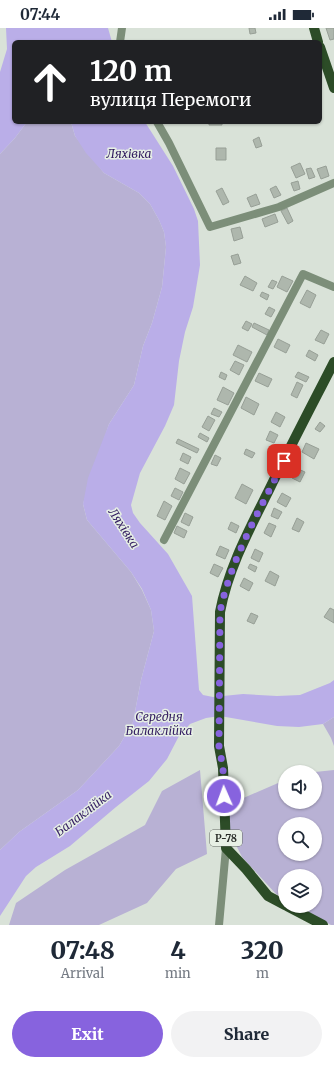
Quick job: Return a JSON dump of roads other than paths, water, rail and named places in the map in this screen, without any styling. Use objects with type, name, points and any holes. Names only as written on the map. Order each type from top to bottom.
[{"type":"main road","points":[[314,28],[317,40]]},
{"type":"main road","points":[[322,53],[334,88]]},
{"type":"main road","name":"Р-78","points":[[278,901],[268,896],[226,848],[223,768],[219,746],[220,612],[224,591],[251,526],[334,362]]},
{"type":"main road","name":"Р-78","points":[[301,913],[323,925]]},
{"type":"street","points":[[120,40],[122,28]]},
{"type":"street","points":[[158,124],[210,227],[279,207],[334,183]]},
{"type":"street","points":[[164,540],[303,274],[334,287]]},
{"type":"street","points":[[219,925],[226,848]]},
{"type":"water","points":[[6,28],[108,28],[111,40],[12,40],[12,124],[26,124],[0,154],[0,72],[7,49]]},
{"type":"water","name":"Ляхівка","points":[[72,124],[146,124],[173,166],[194,209],[198,221],[200,265],[193,307],[185,332],[179,361],[174,405],[165,426],[140,473],[131,505],[133,513],[140,523],[168,554],[192,596],[199,690],[203,695],[213,697],[243,694],[277,696],[300,695],[334,680],[334,717],[323,724],[299,727],[277,726],[220,716],[206,718],[190,724],[179,736],[167,759],[149,781],[70,846],[36,867],[26,876],[0,916],[0,850],[19,832],[78,790],[119,746],[133,722],[141,680],[154,631],[151,610],[142,589],[131,572],[87,520],[83,504],[88,478],[109,424],[134,385],[143,346],[152,323],[162,287],[166,247],[164,232],[150,204],[139,193],[104,173],[86,153],[75,136]]},
{"type":"water label","name":"Середня Балаклійка","points":[[159,723]]},
{"type":"water label","name":"Балаклійка","points":[[83,813]]}]
